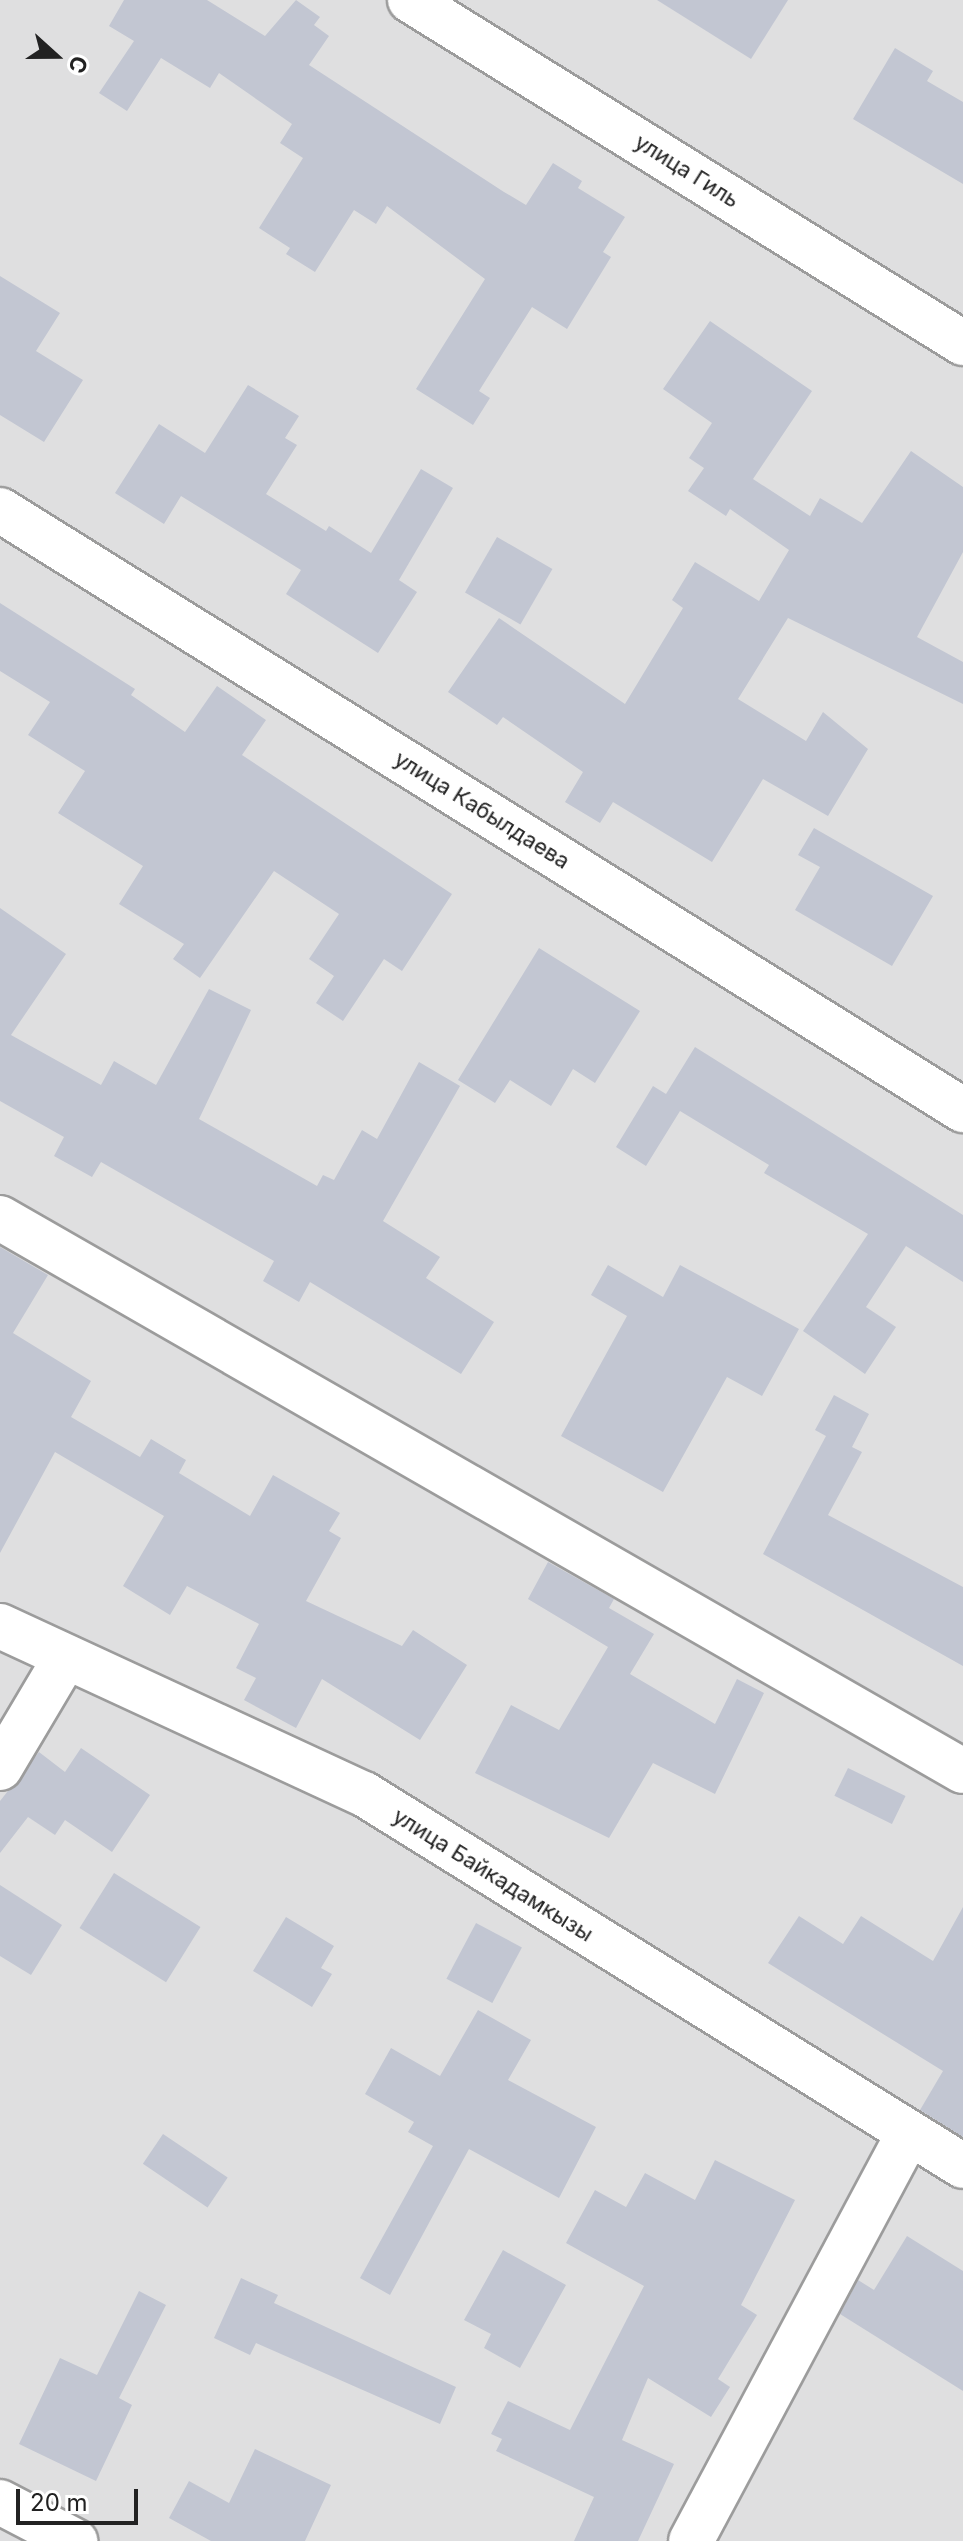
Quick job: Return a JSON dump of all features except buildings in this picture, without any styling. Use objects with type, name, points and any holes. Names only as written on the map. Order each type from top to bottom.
[{"type":"street","name":"улица Гиль","points":[[410,0],[963,343]]},
{"type":"street","name":"улица Кабылдаева","points":[[0,510],[963,1110]]},
{"type":"street","points":[[0,1218],[963,1771]]},
{"type":"street","name":"улица Байкадамкызы","points":[[0,1626],[364,1794],[907,2136],[963,2166]]},
{"type":"street","points":[[0,1768],[66,1657]]},
{"type":"street","points":[[691,2541],[907,2136]]},
{"type":"street","points":[[0,2502],[75,2541]]},
{"type":"shaded area","points":[[0,0],[963,0],[963,2541],[0,2541]]}]
